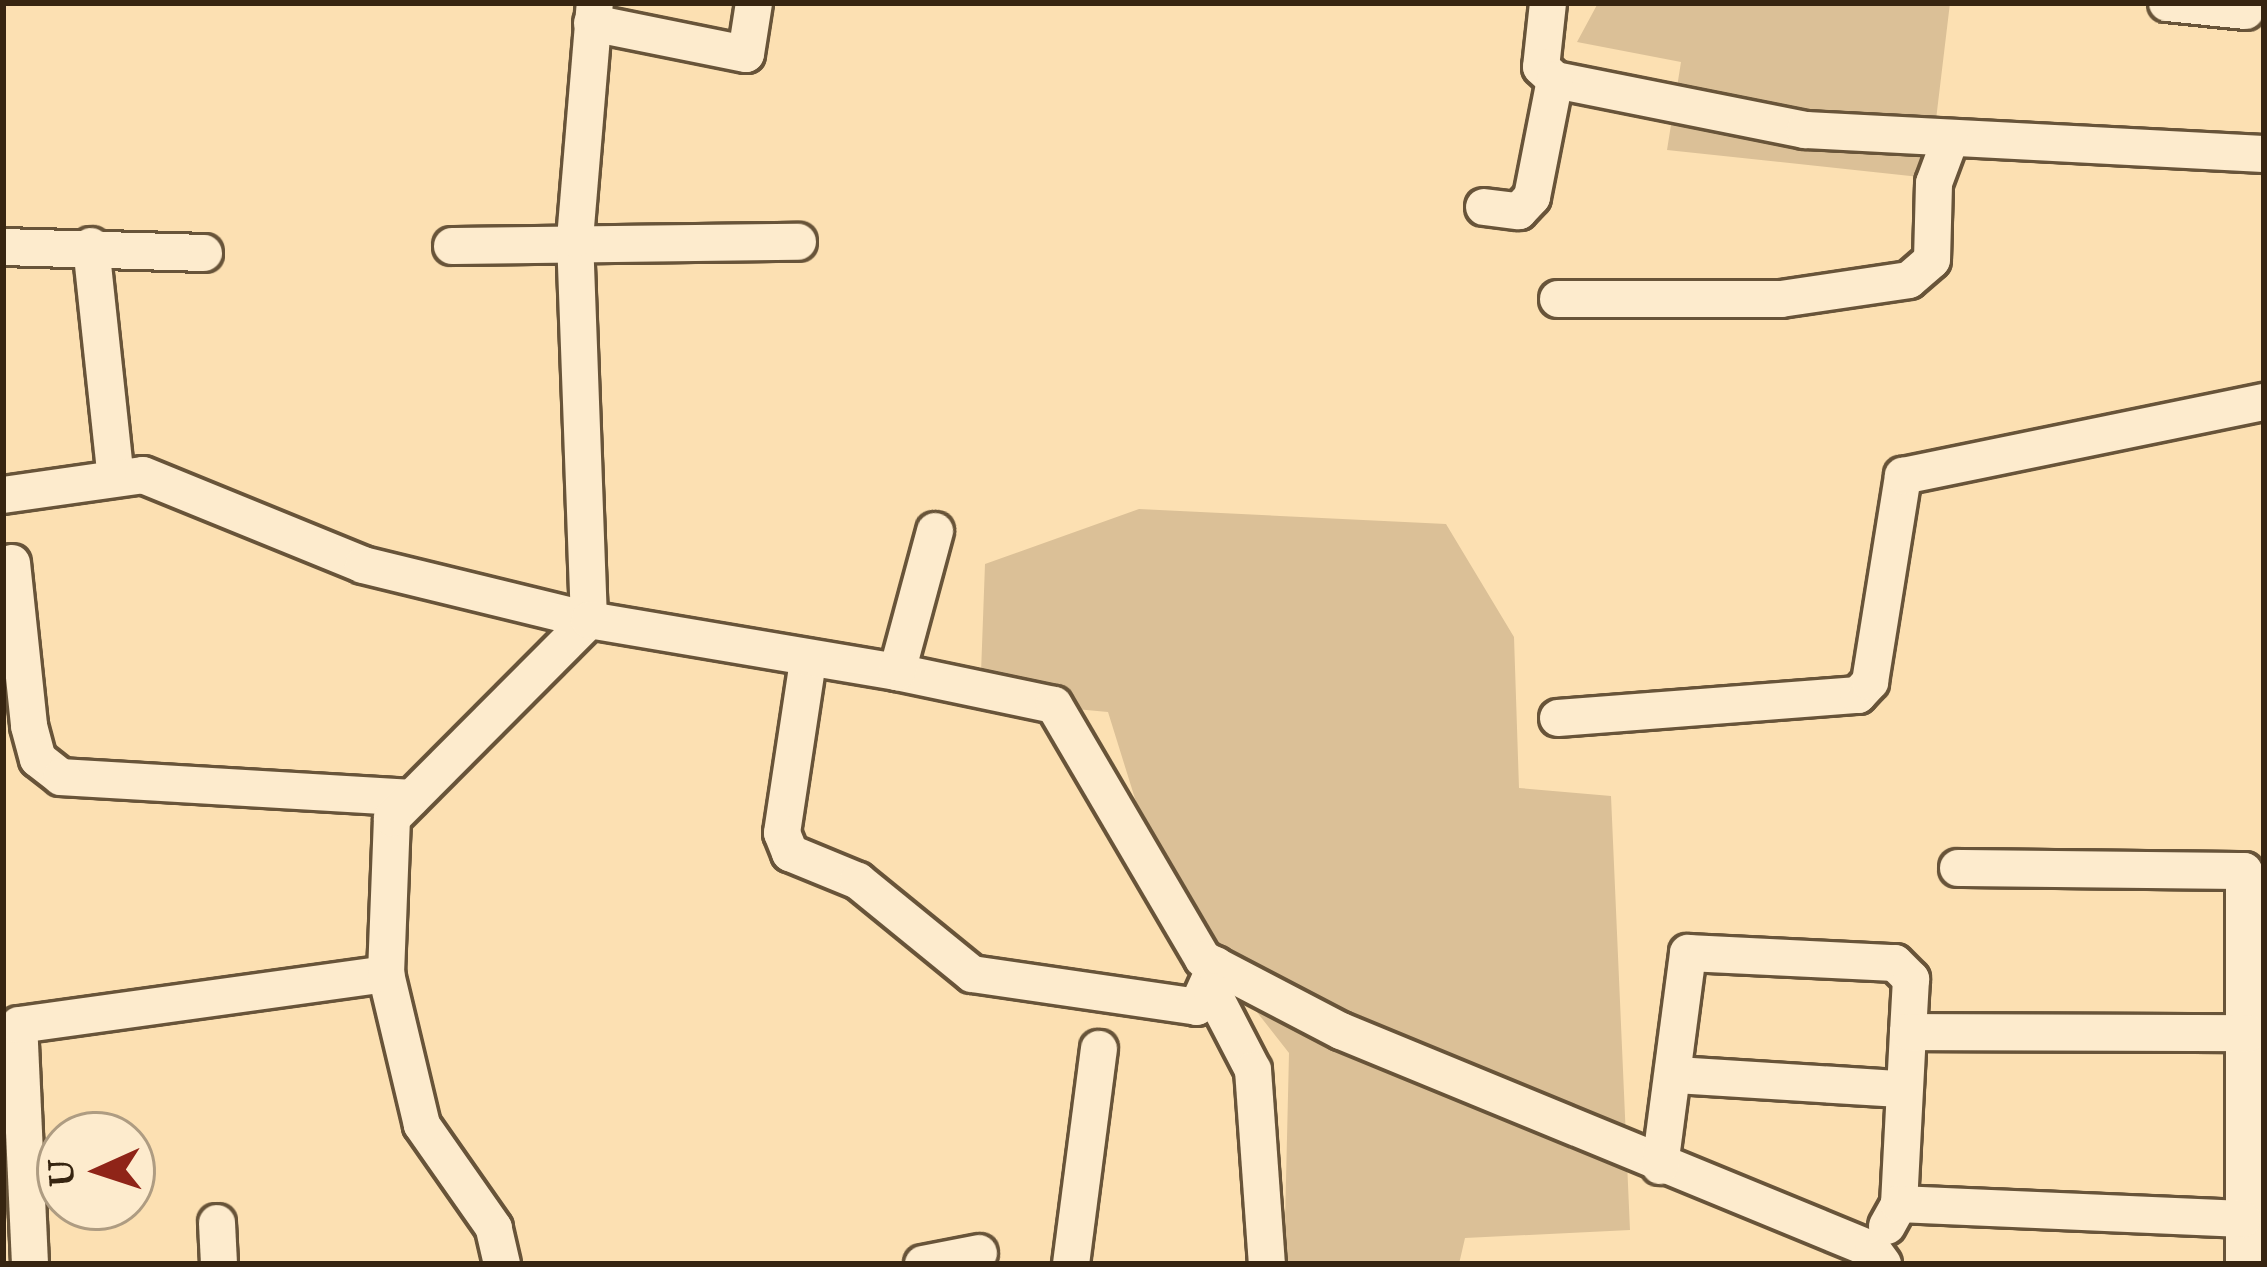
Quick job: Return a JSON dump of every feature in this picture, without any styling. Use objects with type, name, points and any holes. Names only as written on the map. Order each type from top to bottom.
[{"type":"street","points":[[502,1264],[494,1228],[422,1125],[386,974],[383,851],[411,798],[589,620],[575,239],[593,13],[746,54],[754,3]]},
{"type":"street","points":[[1548,3],[1541,67],[1555,80],[1805,130],[2264,154]]},
{"type":"street","points":[[2167,3],[2246,11]]},
{"type":"street","points":[[1484,207],[1519,211],[1532,197],[1555,80]]},
{"type":"street","points":[[1558,299],[1781,299],[1909,280],[1932,260],[1934,183],[1950,140]]},
{"type":"street","points":[[452,246],[575,239],[798,242]]},
{"type":"street","points":[[91,246],[115,471]]},
{"type":"street","points":[[3,247],[91,246],[204,253]]},
{"type":"street","points":[[1558,718],[1858,695],[1870,682],[1903,476],[2264,402]]},
{"type":"street","points":[[3,495],[115,471],[363,565],[589,620],[808,661],[897,672],[1054,705],[1184,942],[1214,978],[1253,1070],[1268,1264]]},
{"type":"street","points":[[897,672],[935,531]]},
{"type":"street","points":[[11,562],[29,726],[38,759],[62,777],[411,798]]},
{"type":"street","points":[[808,661],[782,833],[790,853],[857,881],[972,974],[1197,1007],[1214,978]]},
{"type":"street","points":[[1958,868],[2244,871],[2248,1033],[2244,1264]]},
{"type":"street","points":[[1214,978],[1660,1166],[1878,1257],[1899,1204],[1901,1089],[1912,979],[1895,963],[1699,950],[1680,959],[1676,1075],[1660,1166]]},
{"type":"street","points":[[30,1264],[19,1024],[386,974]]},
{"type":"street","points":[[1908,1032],[2248,1033]]},
{"type":"street","points":[[1071,1264],[1099,1049]]},
{"type":"street","points":[[1676,1075],[1901,1089]]},
{"type":"street","points":[[1899,1204],[2243,1219]]},
{"type":"street","points":[[217,1223],[219,1264]]},
{"type":"street","points":[[923,1264],[979,1253]]},
{"type":"shaded area","points":[[1598,3],[1950,3],[1929,178],[1667,150],[1681,62],[1577,42]]},
{"type":"shaded area","points":[[1139,509],[1446,524],[1514,637],[1519,788],[1611,796],[1630,1230],[1465,1238],[1459,1264],[1284,1264],[1289,1053],[1165,895],[1108,712],[980,700],[985,564]]}]
